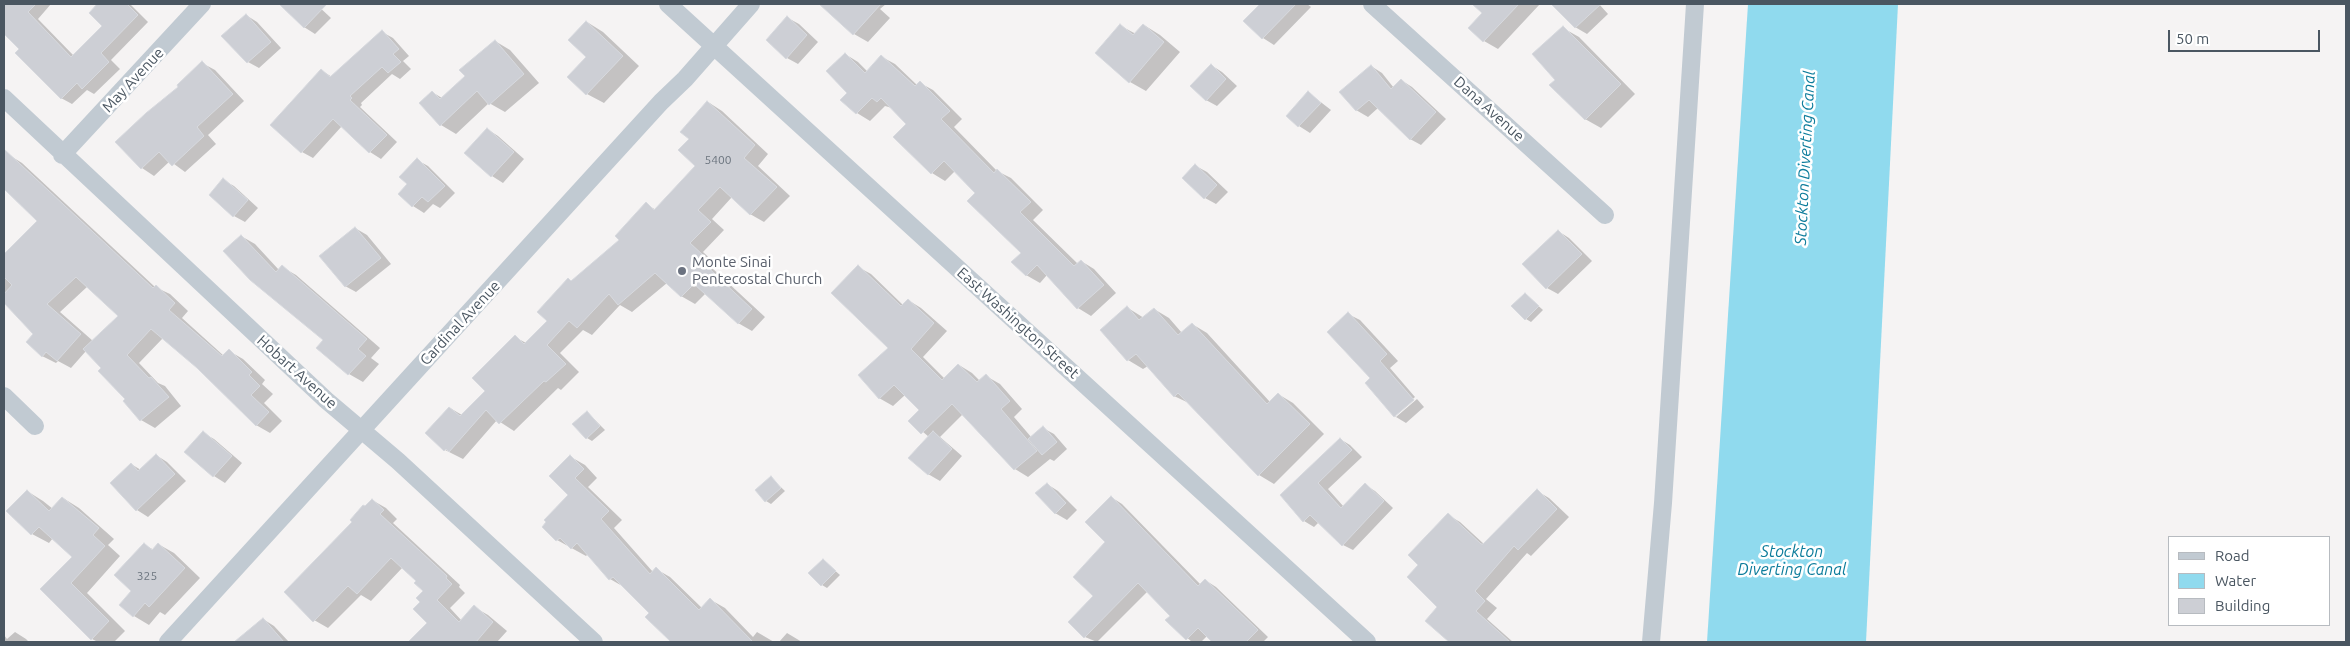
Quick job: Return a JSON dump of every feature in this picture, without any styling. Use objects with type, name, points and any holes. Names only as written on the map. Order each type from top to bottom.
[{"type":"street","name":"May Avenue","points":[[62,155],[202,4]]},
{"type":"street","name":"East Washington Street","points":[[668,4],[1368,642]]},
{"type":"street","name":"Cardinal Avenue","points":[[168,642],[660,102],[685,79],[751,4]]},
{"type":"street","name":"Dana Avenue","points":[[1372,4],[1605,214]]},
{"type":"street","points":[[1651,642],[1663,503],[1695,4]]},
{"type":"street","name":"Hobart Avenue","points":[[4,98],[62,155],[326,400],[405,467],[594,642]]},
{"type":"street","points":[[4,396],[35,426]]},
{"type":"water","name":"Stockton Diverting Canal","points":[[1748,4],[1898,4],[1866,642],[1707,642]]},
{"type":"building","points":[[4,4],[36,4],[28,12],[71,57],[102,26],[89,13],[97,4],[127,4],[138,15],[101,53],[109,62],[82,89],[77,83],[61,99],[15,53],[19,49],[4,34]]},
{"type":"building","points":[[279,4],[327,4],[304,28]]},
{"type":"building","points":[[819,4],[881,4],[853,35]]},
{"type":"building","points":[[1260,4],[1296,4],[1262,39],[1243,21]]},
{"type":"building","points":[[1472,4],[1519,4],[1483,42],[1468,28],[1482,13]]},
{"type":"building","points":[[1551,4],[1601,4],[1575,28]]},
{"type":"building","points":[[246,14],[271,42],[247,63],[221,36]]},
{"type":"building","points":[[787,16],[807,35],[786,59],[766,40]]},
{"type":"building","points":[[586,21],[623,56],[586,95],[567,77],[586,57],[568,40]]},
{"type":"building","points":[[1120,24],[1133,35],[1143,24],[1164,42],[1129,83],[1095,53]]},
{"type":"building","points":[[1563,26],[1621,84],[1585,120],[1549,85],[1555,80],[1532,54]]},
{"type":"building","points":[[382,30],[399,49],[393,54],[401,62],[388,73],[382,67],[350,96],[352,98],[350,100],[387,135],[369,153],[333,119],[301,153],[270,125],[321,69],[330,77]]},
{"type":"building","points":[[495,40],[524,74],[489,105],[477,91],[440,126],[419,103],[432,91],[440,99],[465,76],[459,70]]},
{"type":"building","points":[[845,53],[865,73],[881,55],[915,86],[920,81],[950,111],[941,119],[994,173],[997,169],[1031,202],[1020,212],[1074,266],[1081,260],[1104,285],[1077,309],[1037,265],[1026,276],[1011,262],[1021,253],[967,201],[975,193],[944,161],[931,174],[893,137],[906,124],[881,98],[877,102],[872,98],[856,114],[840,100],[847,93],[826,71]]},
{"type":"building","points":[[202,61],[233,94],[197,127],[204,136],[172,166],[159,152],[141,169],[115,142],[178,87],[177,85]]},
{"type":"building","points":[[1211,64],[1226,79],[1206,101],[1190,86]]},
{"type":"building","points":[[1371,65],[1391,89],[1401,79],[1436,112],[1410,140],[1369,100],[1356,111],[1339,92]]},
{"type":"building","points":[[1308,91],[1321,103],[1298,127],[1286,116]]},
{"type":"building","points":[[707,101],[755,145],[744,158],[777,187],[750,215],[720,187],[698,210],[711,222],[690,243],[703,255],[699,259],[752,309],[738,324],[694,284],[681,297],[655,273],[618,305],[609,294],[577,328],[569,321],[547,345],[566,364],[546,382],[544,381],[499,424],[486,410],[449,452],[446,449],[444,451],[425,433],[449,407],[460,416],[485,391],[472,378],[515,335],[524,344],[547,321],[537,312],[568,278],[571,281],[619,240],[615,236],[646,202],[654,210],[695,166],[678,150],[689,139],[680,132]]},
{"type":"building","points":[[487,128],[514,152],[491,177],[464,153]]},
{"type":"building","points":[[4,149],[153,288],[156,285],[175,303],[169,310],[222,356],[229,349],[252,372],[249,375],[260,386],[251,395],[269,412],[256,426],[197,368],[151,329],[127,355],[169,397],[140,421],[123,401],[125,399],[98,371],[101,368],[83,349],[118,316],[76,277],[47,304],[81,334],[57,361],[46,352],[42,357],[26,342],[33,334],[4,303],[4,294],[12,285],[4,277],[4,254],[37,221],[4,189]]},
{"type":"building","points":[[417,158],[445,186],[428,202],[422,197],[412,207],[398,194],[407,184],[399,177]]},
{"type":"building","points":[[1195,164],[1217,185],[1204,199],[1182,178]]},
{"type":"building","points":[[223,178],[248,200],[233,217],[209,195]]},
{"type":"building","points":[[355,227],[381,258],[345,287],[319,256]]},
{"type":"building","points":[[1558,230],[1582,254],[1546,289],[1522,264]]},
{"type":"building","points":[[241,235],[276,272],[282,265],[367,339],[358,349],[366,356],[348,375],[316,348],[323,340],[250,280],[223,251]]},
{"type":"building","points":[[858,265],[901,306],[908,299],[934,323],[911,349],[942,380],[958,364],[977,382],[986,374],[1010,401],[1001,409],[1037,451],[1014,470],[952,404],[921,434],[908,421],[919,410],[894,385],[879,399],[858,375],[888,348],[831,293]]},
{"type":"building","points":[[1525,293],[1539,306],[1525,320],[1511,306]]},
{"type":"building","points":[[1127,306],[1139,320],[1154,308],[1178,335],[1192,323],[1267,404],[1278,393],[1310,424],[1258,476],[1178,393],[1174,397],[1136,354],[1127,361],[1100,330]]},
{"type":"building","points":[[1348,312],[1387,354],[1380,361],[1414,400],[1394,417],[1365,383],[1370,378],[1327,332]]},
{"type":"building","points":[[587,411],[600,426],[586,439],[572,424]]},
{"type":"building","points":[[1043,426],[1057,442],[1042,455],[1028,439]]},
{"type":"building","points":[[203,431],[232,456],[213,477],[184,452]]},
{"type":"building","points":[[933,431],[952,449],[928,475],[908,458]]},
{"type":"building","points":[[1340,438],[1352,450],[1318,483],[1341,508],[1365,483],[1384,501],[1342,546],[1310,515],[1303,522],[1280,495]]},
{"type":"building","points":[[156,454],[175,474],[136,511],[110,483],[131,463],[138,471]]},
{"type":"building","points":[[570,455],[584,469],[575,478],[609,511],[601,519],[650,574],[656,567],[699,610],[710,598],[753,642],[671,642],[645,617],[649,613],[613,577],[609,580],[577,543],[571,549],[560,538],[556,541],[542,527],[546,522],[544,520],[568,495],[549,476]]},
{"type":"building","points":[[771,476],[781,488],[765,502],[755,490]]},
{"type":"building","points":[[1047,483],[1066,503],[1055,514],[1035,493]]},
{"type":"building","points":[[1537,489],[1557,509],[1518,550],[1514,546],[1475,591],[1485,601],[1476,611],[1510,642],[1449,642],[1425,621],[1437,607],[1407,577],[1418,565],[1408,555],[1448,513],[1483,544]]},
{"type":"building","points":[[27,490],[49,511],[62,497],[99,528],[93,535],[105,546],[71,583],[109,621],[91,640],[40,589],[72,557],[39,527],[31,535],[6,511]]},
{"type":"building","points":[[1111,496],[1198,586],[1205,579],[1258,630],[1246,642],[1212,642],[1198,628],[1186,640],[1165,620],[1170,616],[1138,583],[1084,638],[1068,622],[1093,596],[1073,577],[1105,542],[1085,522]]},
{"type":"building","points":[[372,499],[384,510],[380,514],[447,576],[446,578],[452,584],[437,600],[459,622],[474,605],[493,622],[476,642],[408,642],[427,623],[413,609],[420,602],[416,598],[423,591],[414,583],[416,581],[391,558],[357,594],[348,586],[313,622],[284,592],[352,522],[350,520],[363,505],[365,506]]},
{"type":"building","points":[[144,543],[152,550],[158,543],[185,568],[149,607],[145,603],[133,617],[119,605],[131,591],[114,575]]},
{"type":"building","points":[[823,559],[836,571],[821,586],[808,573]]},
{"type":"building","points":[[263,618],[284,642],[234,642]]},
{"type":"place","name":"Monte Sinai Pentecostal Church","points":[[682,271]]}]
